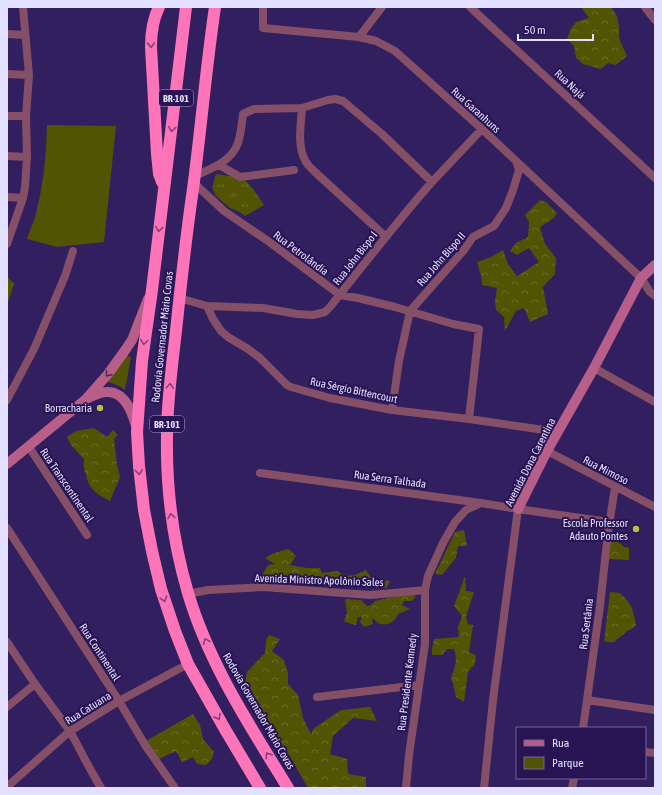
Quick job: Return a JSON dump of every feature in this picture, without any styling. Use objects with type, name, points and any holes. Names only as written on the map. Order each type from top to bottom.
[{"type":"highway","points":[[159,7],[155,15],[151,37],[151,47],[157,154],[159,174],[164,190]]},
{"type":"highway","name":"Rodovia Governador Mário Covas","points":[[186,7],[142,361],[137,432],[139,466],[142,494],[152,550],[161,589],[175,632],[188,664],[260,788]]},
{"type":"highway","points":[[208,7],[211,36]]},
{"type":"highway","name":"Rodovia Governador Mário Covas","points":[[215,7],[186,238],[168,408],[166,463],[170,508],[176,544],[188,594],[211,654],[228,689],[288,788]]},
{"type":"main road","name":"Avenida Dona Carentina","points":[[518,510],[547,451],[594,368],[641,278],[655,265]]},
{"type":"main road","points":[[7,464],[86,399],[108,374],[132,340],[152,290]]},
{"type":"main road","points":[[86,399],[101,393],[114,393],[127,403],[137,432]]},
{"type":"street","points":[[8,240],[24,198],[27,157],[26,116],[29,75],[23,7]]},
{"type":"street","name":"Rua Garanhuns","points":[[263,7],[263,28],[359,37],[376,41],[395,51],[482,129],[641,278],[650,292],[655,296]]},
{"type":"street","points":[[359,37],[382,7]]},
{"type":"street","name":"Rua Najá","points":[[470,7],[655,178]]},
{"type":"street","points":[[645,7],[655,20]]},
{"type":"street","points":[[7,34],[25,34]]},
{"type":"street","points":[[7,74],[29,75]]},
{"type":"street","points":[[194,179],[219,165],[234,151],[239,142],[243,114],[254,109],[302,108],[335,99],[343,101],[382,134],[432,182]]},
{"type":"street","points":[[302,108],[300,145],[304,160],[386,237]]},
{"type":"street","points":[[7,116],[26,116]]},
{"type":"street","name":"Rua John Bispo I","points":[[207,306],[263,308],[297,314],[314,315],[325,312],[340,296],[360,269],[432,182],[482,129]]},
{"type":"street","points":[[7,156],[27,157]]},
{"type":"street","name":"Rua John Bispo II","points":[[410,311],[464,250],[473,237],[494,226],[506,208],[516,181],[519,170],[516,161]]},
{"type":"street","points":[[219,165],[240,177],[294,170]]},
{"type":"street","name":"Rua Petrolândia","points":[[194,179],[224,211],[268,241],[340,296]]},
{"type":"street","points":[[7,196],[24,198]]},
{"type":"street","points":[[7,400],[37,342],[65,276],[72,251]]},
{"type":"street","points":[[340,296],[358,298],[453,324],[478,329],[469,420]]},
{"type":"street","points":[[179,298],[207,306]]},
{"type":"street","name":"Rua Sérgio Bittencourt","points":[[207,306],[213,319],[228,337],[260,358],[287,385],[291,387],[330,398],[392,410],[558,432]]},
{"type":"street","points":[[392,410],[410,311]]},
{"type":"street","points":[[594,368],[655,402]]},
{"type":"street","name":"Rua Transcontinental","points":[[28,446],[87,535]]},
{"type":"street","name":"Rua Mimoso","points":[[547,451],[655,507]]},
{"type":"street","name":"Rua Serra Talhada","points":[[260,473],[481,502],[518,510]]},
{"type":"street","name":"Rua Sertânia","points":[[583,727],[600,606],[609,522],[615,487]]},
{"type":"street","name":"Rua Presidente Kennedy","points":[[406,788],[409,755],[425,644],[425,590],[428,576],[443,543],[455,522],[466,510],[481,502]]},
{"type":"street","points":[[518,510],[609,522]]},
{"type":"street","name":"Avenida Dona Carentina","points":[[486,787],[493,700],[518,510]]},
{"type":"street","name":"Rua Continental","points":[[7,528],[119,701],[144,745],[175,788]]},
{"type":"street","name":"Avenida Ministro Apolônio Sales","points":[[188,594],[208,590],[263,587],[370,595],[425,590]]},
{"type":"street","points":[[7,642],[35,684],[70,731],[101,788]]},
{"type":"street","name":"Rua Catuana","points":[[10,785],[70,731],[119,701],[188,664]]},
{"type":"street","points":[[7,707],[35,684]]},
{"type":"street","points":[[317,697],[419,685]]},
{"type":"street","points":[[587,700],[655,710]]},
{"type":"green space","points":[[581,7],[611,7],[617,16],[619,38],[627,56],[616,65],[608,63],[601,69],[583,64],[576,58],[574,46],[567,39],[570,30],[576,22],[589,18]]},
{"type":"green space","points":[[47,125],[116,126],[104,242],[57,247],[27,239],[35,217],[43,178]]},
{"type":"green space","points":[[216,174],[243,178],[254,190],[264,205],[245,216],[230,208],[216,196],[212,188]]},
{"type":"green space","points":[[540,200],[546,202],[557,213],[554,218],[540,227],[545,244],[556,258],[555,274],[543,287],[548,314],[530,322],[524,308],[516,311],[505,331],[504,317],[496,310],[495,301],[497,288],[482,285],[477,262],[491,257],[503,250],[508,264],[517,276],[539,262],[529,248],[517,255],[510,251],[516,243],[528,237],[529,222],[525,215]]},
{"type":"green space","points":[[7,276],[14,284],[7,305]]},
{"type":"green space","points":[[126,355],[131,357],[125,390],[106,381]]},
{"type":"green space","points":[[94,428],[107,437],[113,430],[118,435],[114,439],[120,477],[110,501],[97,494],[91,488],[84,469],[84,459],[71,445],[67,437],[76,431]]},
{"type":"green space","points":[[464,530],[467,546],[458,546],[456,558],[442,575],[435,574],[455,532]]},
{"type":"green space","points":[[616,540],[624,547],[629,548],[629,560],[609,559],[608,550],[611,542]]},
{"type":"green space","points":[[289,549],[296,556],[290,565],[307,568],[320,568],[322,573],[337,571],[345,576],[355,575],[366,570],[372,579],[390,581],[387,588],[361,585],[334,585],[293,578],[273,581],[262,575],[268,565],[275,564],[265,558],[277,552]]},
{"type":"green space","points":[[465,576],[466,591],[474,592],[466,617],[468,624],[473,625],[469,652],[476,655],[475,664],[468,672],[464,702],[456,697],[451,678],[456,660],[454,649],[447,649],[442,655],[432,655],[432,649],[434,639],[459,637],[458,627],[462,616],[454,606]]},
{"type":"green space","points":[[610,592],[620,593],[628,601],[633,612],[636,626],[614,642],[606,642],[604,641]]},
{"type":"green space","points":[[398,596],[416,596],[412,601],[404,601],[402,605],[410,609],[398,614],[390,623],[381,624],[372,618],[373,624],[364,627],[360,622],[362,617],[358,617],[356,625],[344,621],[347,613],[345,599],[361,600],[367,606],[371,605],[375,601]]},
{"type":"green space","points":[[269,635],[280,639],[272,651],[284,660],[288,674],[288,684],[298,695],[303,718],[311,734],[313,729],[341,710],[370,707],[377,721],[353,718],[333,736],[330,754],[347,759],[348,774],[366,777],[366,788],[308,788],[291,758],[274,735],[261,707],[245,683],[247,672],[265,653],[266,640]]},
{"type":"green space","points":[[193,714],[200,725],[203,739],[214,752],[212,759],[206,765],[197,764],[193,757],[182,762],[176,751],[159,759],[146,741]]},
{"type":"place","name":"Borracharia","points":[[100,408]]},
{"type":"place","name":"Escola Professor Adauto Pontes","points":[[636,529]]}]
